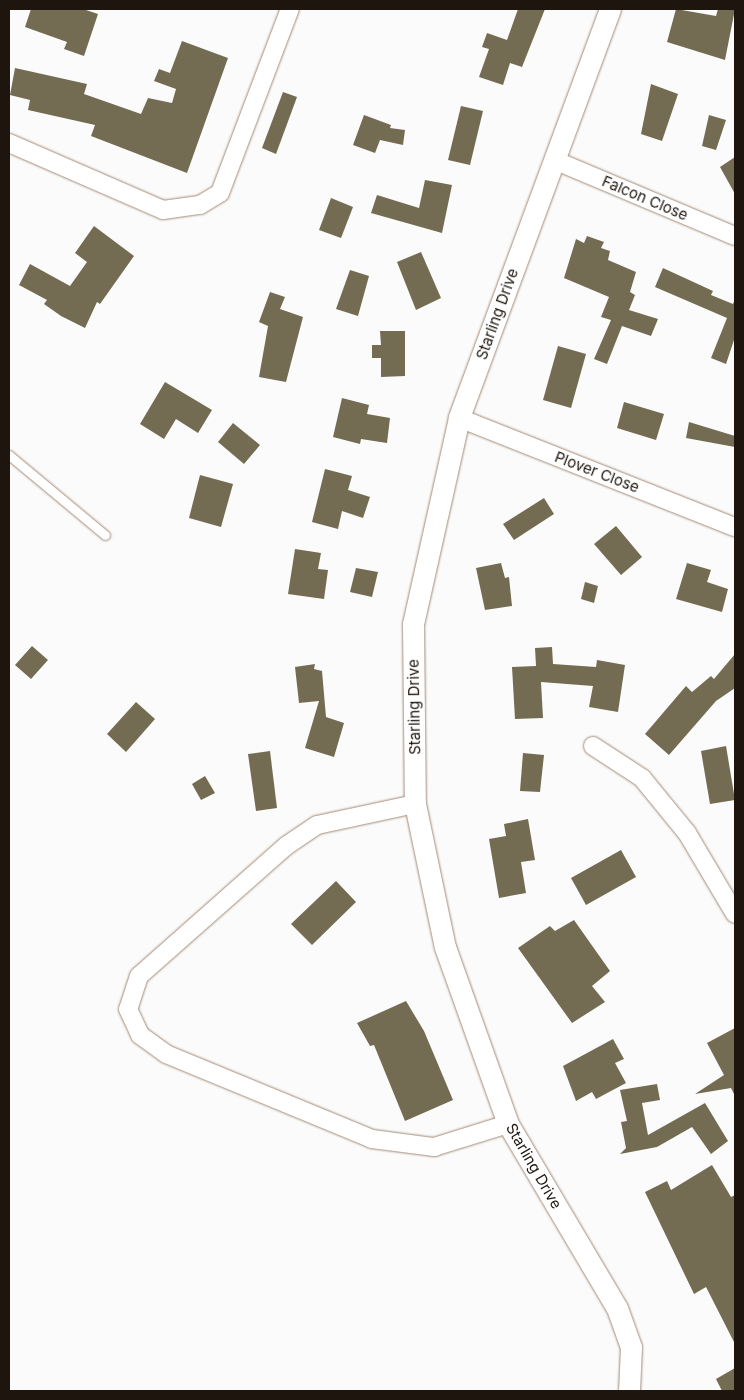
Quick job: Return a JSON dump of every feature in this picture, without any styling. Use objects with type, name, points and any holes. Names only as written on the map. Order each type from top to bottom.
[{"type":"street","points":[[9,143],[163,210],[200,206],[220,193],[290,9]]},
{"type":"street","name":"Starling Drive","points":[[610,9],[459,418],[413,624],[415,804],[445,947],[508,1124],[618,1308],[631,1347],[629,1391]]},
{"type":"street","name":"Falcon Close","points":[[554,160],[735,236]]},
{"type":"street","name":"Plover Close","points":[[459,418],[735,527]]},
{"type":"street","points":[[593,746],[642,778],[687,833],[735,914]]},
{"type":"street","points":[[415,804],[317,825],[286,846],[139,976],[128,1009],[140,1035],[166,1054],[372,1139],[434,1148],[508,1124]]},
{"type":"lane","points":[[9,455],[105,536]]},
{"type":"building","points":[[31,9],[83,9],[98,14],[84,56],[64,49],[67,42],[25,27]]},
{"type":"building","points":[[518,9],[545,9],[522,67],[510,63],[503,85],[479,77],[489,49],[482,47],[487,33],[507,40]]},
{"type":"building","points":[[676,9],[716,16],[718,9],[735,9],[725,60],[667,42]]},
{"type":"building","points":[[182,41],[228,58],[187,173],[91,136],[95,125],[28,110],[30,100],[10,95],[15,68],[87,84],[84,94],[141,114],[148,98],[172,103],[176,89],[154,81],[159,69],[170,73]]},
{"type":"building","points":[[651,84],[678,94],[662,141],[641,134]]},
{"type":"building","points":[[283,92],[297,97],[276,154],[262,148]]},
{"type":"building","points":[[461,106],[483,111],[470,165],[448,160]]},
{"type":"building","points":[[364,115],[391,125],[390,128],[405,130],[403,145],[380,140],[375,153],[353,145]]},
{"type":"building","points":[[709,115],[726,120],[716,150],[702,146]]},
{"type":"building","points":[[735,157],[735,194],[720,167]]},
{"type":"building","points":[[425,180],[452,185],[442,233],[371,213],[377,195],[419,208]]},
{"type":"building","points":[[331,198],[353,207],[341,238],[319,230]]},
{"type":"building","points":[[94,226],[134,256],[100,304],[97,302],[85,328],[61,316],[44,304],[47,300],[19,285],[30,264],[70,286],[87,262],[75,253]]},
{"type":"building","points":[[587,236],[604,242],[601,248],[610,251],[608,260],[636,272],[630,292],[635,295],[629,310],[658,319],[651,336],[622,326],[607,364],[594,359],[611,320],[601,317],[609,297],[564,278],[576,239],[584,243]]},
{"type":"building","points":[[421,252],[441,298],[416,310],[397,262]]},
{"type":"building","points":[[663,268],[713,291],[711,295],[733,304],[735,299],[735,337],[726,364],[711,358],[727,318],[655,287]]},
{"type":"building","points":[[350,270],[369,276],[358,316],[336,309]]},
{"type":"building","points":[[270,292],[285,297],[280,309],[303,317],[286,382],[259,377],[268,326],[259,322]]},
{"type":"building","points":[[380,331],[405,331],[405,376],[381,377],[381,358],[372,358],[372,345],[381,345]]},
{"type":"building","points":[[558,346],[586,354],[571,408],[543,400]]},
{"type":"building","points":[[165,382],[212,410],[198,433],[176,419],[164,439],[140,424]]},
{"type":"building","points":[[342,398],[369,405],[367,414],[390,418],[387,443],[361,439],[360,444],[333,437]]},
{"type":"building","points":[[624,402],[664,414],[656,440],[617,428]]},
{"type":"building","points":[[689,422],[735,436],[735,447],[686,438]]},
{"type":"building","points":[[233,423],[260,445],[244,464],[218,442]]},
{"type":"building","points":[[325,469],[352,476],[348,490],[370,497],[363,518],[342,511],[338,529],[312,522]]},
{"type":"building","points":[[200,475],[233,484],[221,527],[189,518]]},
{"type":"building","points":[[544,498],[554,514],[514,540],[503,524]]},
{"type":"building","points":[[616,526],[642,557],[621,575],[594,544]]},
{"type":"building","points":[[295,549],[321,553],[318,569],[328,570],[324,599],[288,594]]},
{"type":"building","points":[[501,563],[505,578],[509,577],[512,606],[485,610],[476,568]]},
{"type":"building","points":[[687,563],[711,570],[707,582],[728,589],[722,612],[676,599]]},
{"type":"building","points":[[356,568],[378,572],[372,597],[350,592]]},
{"type":"building","points":[[585,582],[598,586],[594,603],[581,599]]},
{"type":"building","points":[[32,646],[48,660],[31,679],[15,665]]},
{"type":"building","points":[[552,647],[553,664],[596,667],[597,660],[625,665],[618,712],[589,707],[593,686],[541,682],[543,718],[515,719],[512,667],[536,666],[535,648]]},
{"type":"building","points":[[735,654],[735,688],[716,701],[669,755],[645,734],[686,686],[692,692],[711,676],[714,679]]},
{"type":"building","points":[[315,664],[314,669],[322,671],[326,717],[344,723],[334,757],[305,748],[319,701],[299,703],[295,667]]},
{"type":"building","points":[[136,702],[155,719],[126,752],[107,734]]},
{"type":"building","points":[[726,746],[735,800],[710,804],[701,751]]},
{"type":"building","points":[[270,751],[277,808],[256,811],[248,754]]},
{"type":"building","points":[[523,753],[544,755],[540,792],[520,791]]},
{"type":"building","points":[[205,776],[215,793],[201,800],[192,784]]},
{"type":"building","points":[[528,819],[535,860],[521,862],[526,893],[499,898],[489,839],[506,836],[504,824]]},
{"type":"building","points":[[621,850],[636,877],[586,905],[571,878]]},
{"type":"building","points":[[336,881],[356,902],[312,945],[291,924]]},
{"type":"building","points":[[574,920],[610,971],[592,986],[605,1002],[572,1023],[518,948],[550,926],[555,931]]},
{"type":"building","points":[[406,1001],[424,1031],[453,1100],[405,1121],[374,1045],[370,1046],[357,1023]]},
{"type":"building","points":[[735,1028],[735,1096],[731,1088],[695,1094],[724,1075],[707,1043]]},
{"type":"building","points":[[613,1039],[624,1059],[615,1063],[626,1083],[596,1099],[592,1092],[576,1101],[563,1066]]},
{"type":"building","points":[[657,1084],[660,1100],[642,1103],[648,1135],[705,1103],[728,1141],[711,1154],[692,1127],[657,1147],[620,1154],[626,1148],[621,1122],[627,1121],[620,1090]]},
{"type":"building","points":[[712,1165],[731,1197],[735,1195],[735,1344],[706,1287],[694,1294],[645,1192],[667,1181],[671,1190]]},
{"type":"building","points":[[735,1368],[735,1391],[722,1391],[716,1379]]}]
